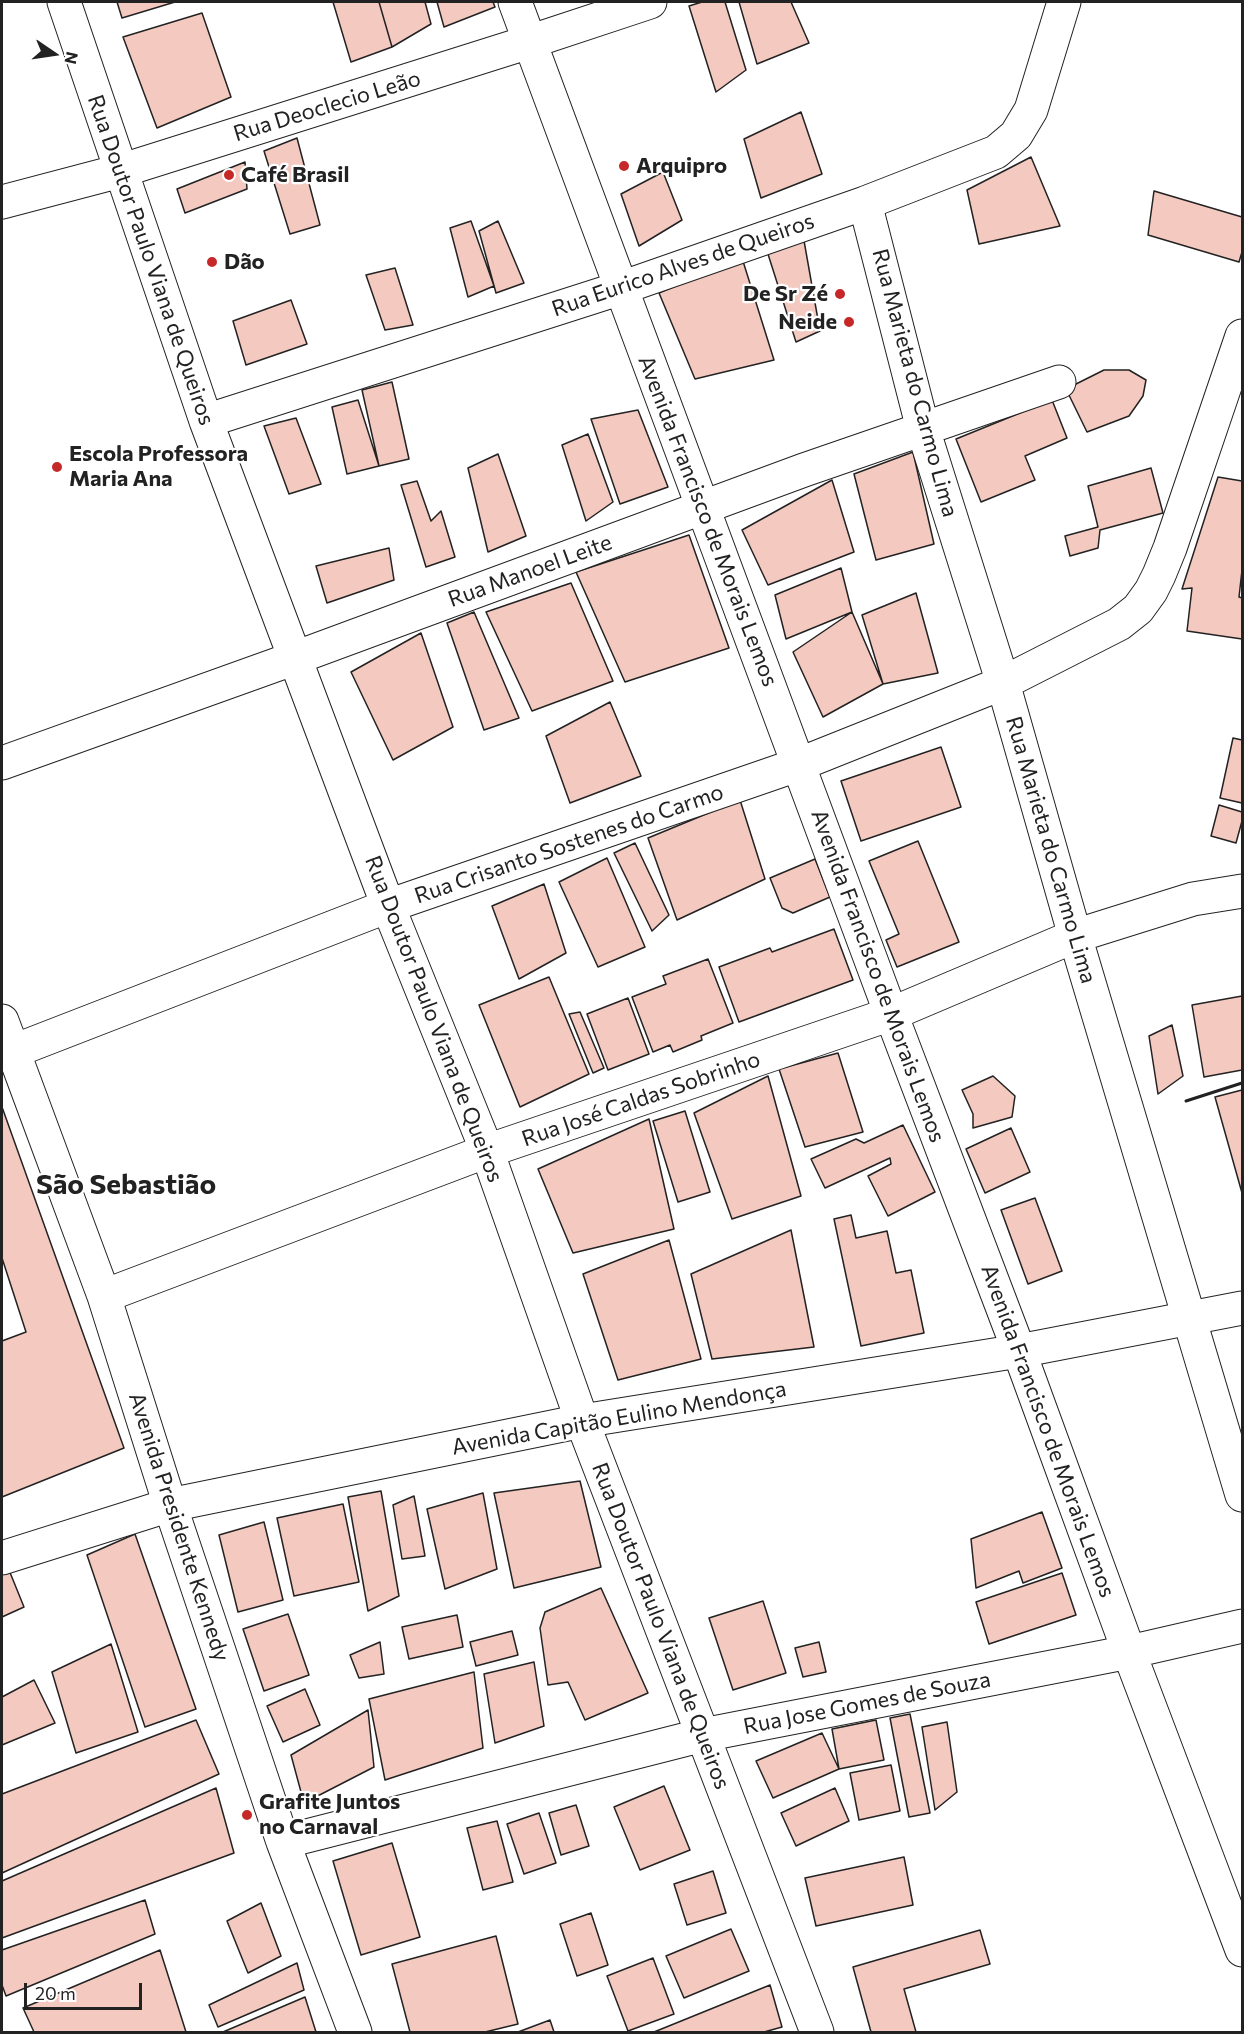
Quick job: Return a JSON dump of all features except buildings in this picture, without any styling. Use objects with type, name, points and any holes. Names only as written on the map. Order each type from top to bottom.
[{"type":"street","name":"Rua Doutor Paulo Viana de Queiros","points":[[64,2],[206,421],[388,906],[487,1151],[582,1421],[817,2032]]},
{"type":"street","name":"Avenida Francisco de Morais Lemos","points":[[515,2],[1242,1950]]},
{"type":"street","name":"Rua Deoclecio Leão","points":[[2,202],[120,171],[650,2]]},
{"type":"street","name":"Rua Eurico Alves de Queiros","points":[[206,421],[621,288],[865,203],[996,152],[1016,135],[1031,110],[1064,2]]},
{"type":"street","name":"Rua Marieta do Carmo Lima","points":[[865,203],[924,429],[1003,683],[1075,936],[1242,1495]]},
{"type":"street","name":"Rua Crisanto Sostenes do Carmo","points":[[14,1052],[388,906],[800,764],[1003,683],[1119,624],[1138,609],[1159,575],[1242,336]]},
{"type":"street","name":"Rua Manoel Leite","points":[[2,763],[804,470],[1059,382]]},
{"type":"street","name":"Rua José Caldas Sobrinho","points":[[104,1296],[487,1151],[891,1014],[1075,936],[1193,899],[1242,891]]},
{"type":"street","name":"Avenida Presidente Kennedy","points":[[2,1021],[104,1296],[170,1505],[283,1842],[355,2032]]},
{"type":"street","name":"Avenida Capitão Eulino Mendonça","points":[[2,1558],[170,1505],[582,1421],[1019,1351],[1242,1308]]},
{"type":"street","name":"Rua Jose Gomes de Souza","points":[[283,1842],[703,1735],[1129,1652],[1242,1626]]},
{"type":"wall","points":[[1186,1101],[1242,1083]]},
{"type":"place","name":"Arquipro","points":[[624,166]]},
{"type":"place","name":"Café Brasil","points":[[229,175]]},
{"type":"place","name":"Dão","points":[[212,262]]},
{"type":"place","name":"De Sr Zé","points":[[840,294]]},
{"type":"place","name":"Neide","points":[[849,322]]},
{"type":"place","name":"Escola Professora Maria Ana","points":[[57,467]]},
{"type":"place","name":"Grafite Juntos no Carnaval","points":[[247,1815]]},
{"type":"district","name":"São Sebastião","points":[[126,1185]]}]
